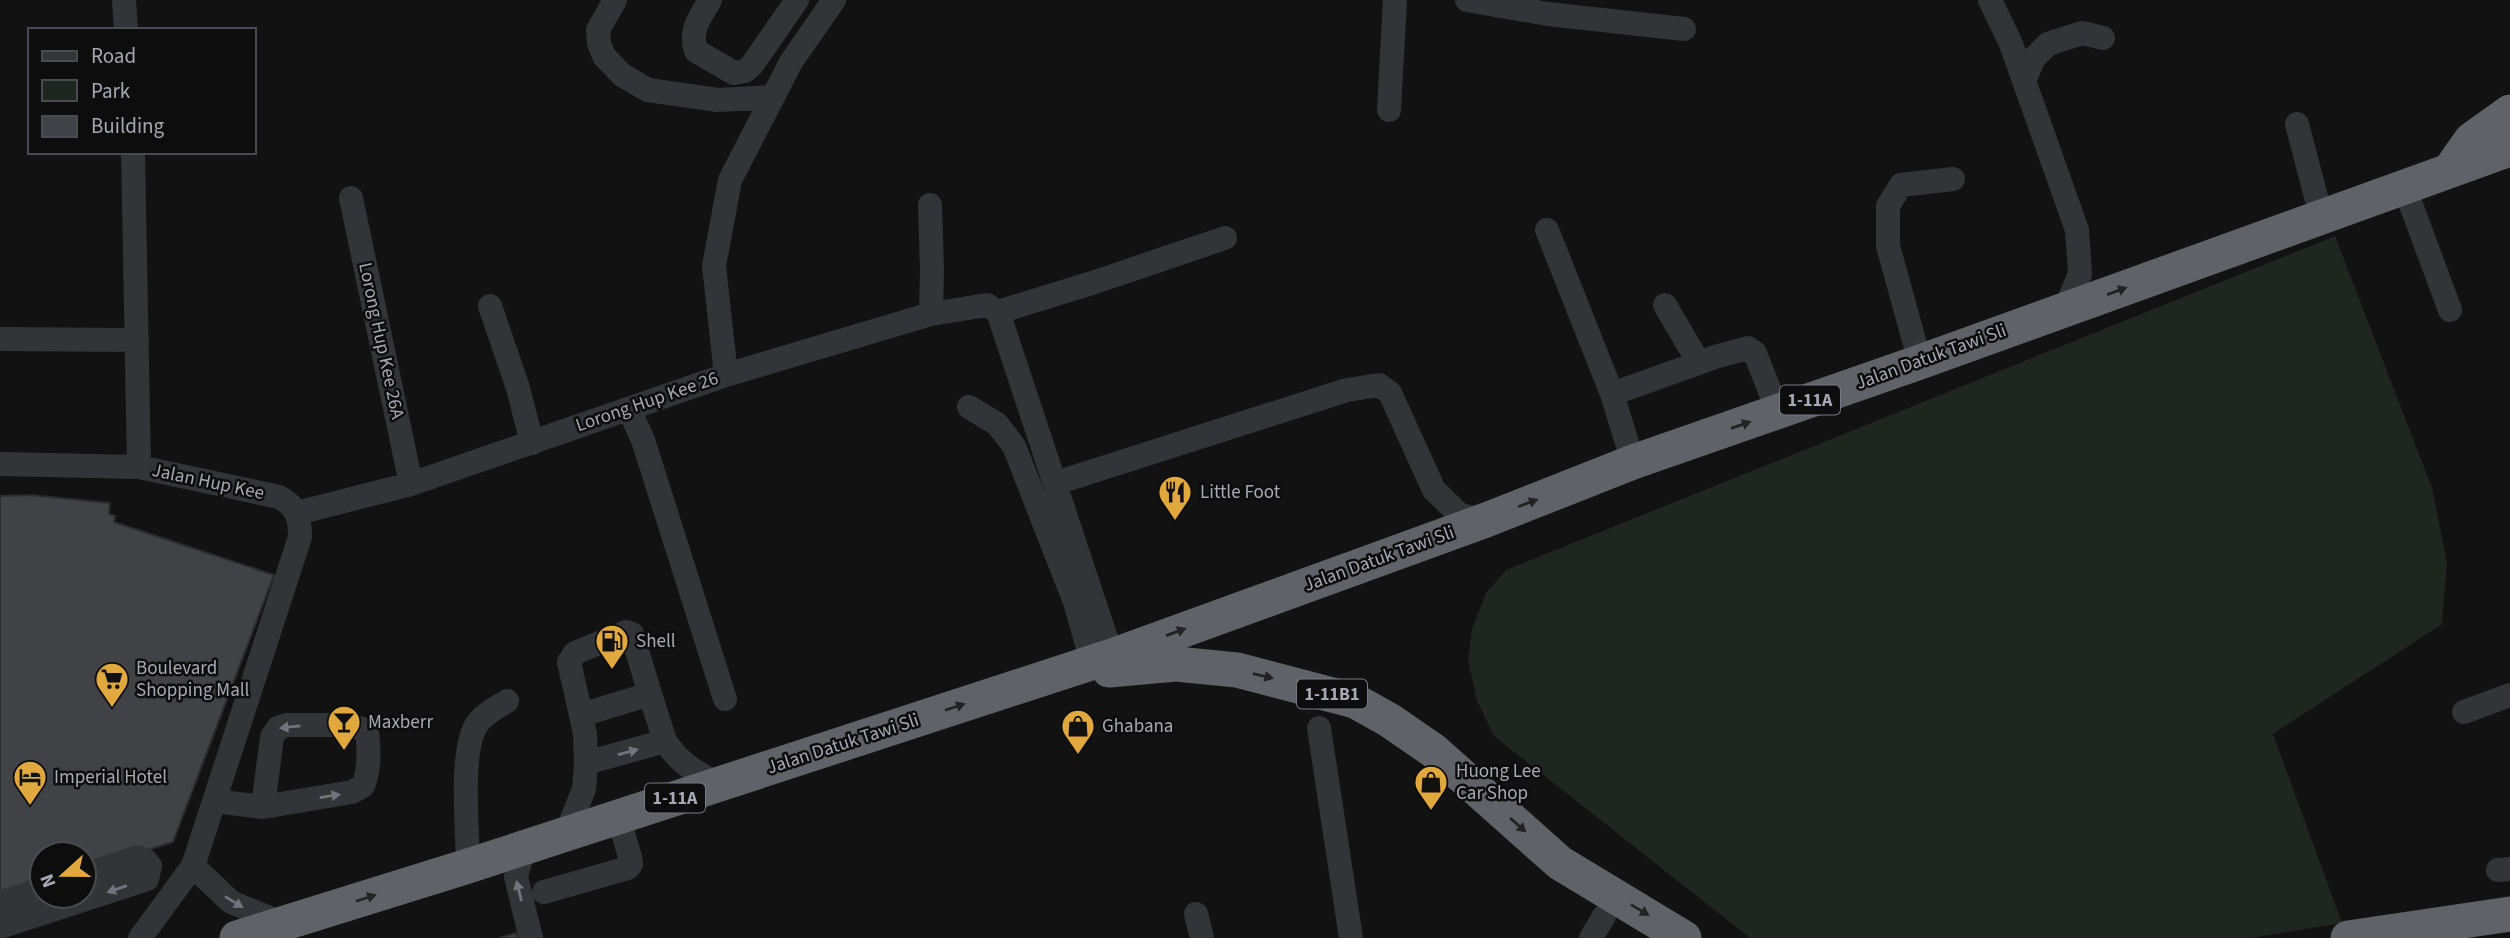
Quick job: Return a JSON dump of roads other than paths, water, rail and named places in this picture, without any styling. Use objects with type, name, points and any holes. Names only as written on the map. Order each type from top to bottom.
[{"type":"highway","points":[[2450,170],[2471,140],[2510,112]]},
{"type":"highway","name":"Jalan Datuk Tawi Sli","points":[[237,938],[297,927],[618,816],[1102,659],[1486,520],[1633,462],[1920,362],[2510,149]]},
{"type":"highway","name":"1-11B1","points":[[1049,676],[1176,664],[1237,670],[1355,701],[1389,720],[1434,751],[1560,863],[1684,938]]},
{"type":"highway","points":[[1560,863],[1584,898],[1598,927]]},
{"type":"highway","points":[[2348,938],[2510,914]]},
{"type":"highway","points":[[2429,938],[2510,926]]},
{"type":"street","points":[[124,0],[126,28]]},
{"type":"street","points":[[615,0],[598,30],[599,43],[604,56],[622,75],[648,90],[718,100],[772,97]]},
{"type":"street","points":[[710,0],[693,30],[692,40],[696,51],[734,73],[745,71],[752,65],[797,0]]},
{"type":"street","points":[[726,375],[714,266],[730,180],[791,62],[834,0]]},
{"type":"street","points":[[1389,110],[1395,0]]},
{"type":"street","points":[[1467,0],[1548,14],[1684,29]]},
{"type":"street","points":[[1990,0],[2011,44],[2077,230],[2080,274],[2065,309]]},
{"type":"street","points":[[2024,80],[2034,58],[2048,44],[2082,33],[2103,38]]},
{"type":"street","points":[[765,46],[791,62]]},
{"type":"street","points":[[2297,124],[2321,216]]},
{"type":"street","name":"Jalan Hup Kee","points":[[133,154],[139,467],[279,497],[292,504],[297,513]]},
{"type":"street","points":[[1920,362],[1888,246],[1888,206],[1901,185],[1953,179]]},
{"type":"street","points":[[2404,186],[2450,310]]},
{"type":"street","name":"Lorong Hup Kee 26A","points":[[351,198],[411,484]]},
{"type":"street","points":[[930,205],[931,314]]},
{"type":"street","points":[[1547,230],[1612,394],[1633,462]]},
{"type":"street","points":[[1102,659],[1056,483],[998,312],[1225,238]]},
{"type":"street","name":"Lorong Hup Kee 26","points":[[297,513],[411,484],[726,375],[931,314],[987,305],[998,312]]},
{"type":"street","points":[[1665,305],[1699,363]]},
{"type":"street","points":[[490,306],[518,388],[532,443]]},
{"type":"street","points":[[0,339],[136,340]]},
{"type":"street","points":[[1612,394],[1748,348],[1755,353],[1778,412]]},
{"type":"street","points":[[1056,483],[1347,390],[1379,385],[1390,393],[1434,490],[1460,515],[1486,520]]},
{"type":"street","points":[[969,407],[997,424],[1014,446],[1075,602],[1102,659]]},
{"type":"street","points":[[629,409],[643,440],[725,699]]},
{"type":"street","points":[[0,464],[139,467]]},
{"type":"street","points":[[140,938],[193,866],[300,537],[297,513]]},
{"type":"street","points":[[566,834],[584,789],[586,763],[585,734],[569,662],[575,653],[626,632],[632,634],[665,741],[674,755],[690,768],[720,783]]},
{"type":"street","points":[[581,715],[650,694]]},
{"type":"street","points":[[2464,712],[2510,695]]},
{"type":"street","points":[[468,866],[466,756],[475,727],[482,717],[507,701]]},
{"type":"street","points":[[214,801],[263,807],[352,792],[363,786],[368,762],[367,732],[351,725],[287,725],[278,728],[272,737],[263,807]]},
{"type":"street","points":[[1319,728],[1351,938]]},
{"type":"street","points":[[586,763],[665,741]]},
{"type":"street","points":[[544,892],[628,868],[631,864],[630,857],[618,816]]},
{"type":"street","points":[[528,846],[516,877],[531,938]]},
{"type":"street","points":[[98,870],[137,857],[150,866],[147,879],[98,895]]},
{"type":"street","points":[[193,866],[231,902],[297,927]]},
{"type":"street","points":[[0,903],[28,894]]},
{"type":"street","points":[[0,927],[52,910]]},
{"type":"street","points":[[1196,914],[1202,938]]},
{"type":"place","name":"Little Foot","points":[[1175,522]]},
{"type":"place","name":"Shell","points":[[612,671]]},
{"type":"place","name":"Boulevard Shopping Mall","points":[[112,709]]},
{"type":"place","name":"Maxberr","points":[[344,752]]},
{"type":"place","name":"Ghabana","points":[[1078,756]]},
{"type":"place","name":"Imperial Hotel","points":[[30,807]]},
{"type":"place","name":"Huong Lee Car Shop","points":[[1431,812]]}]
